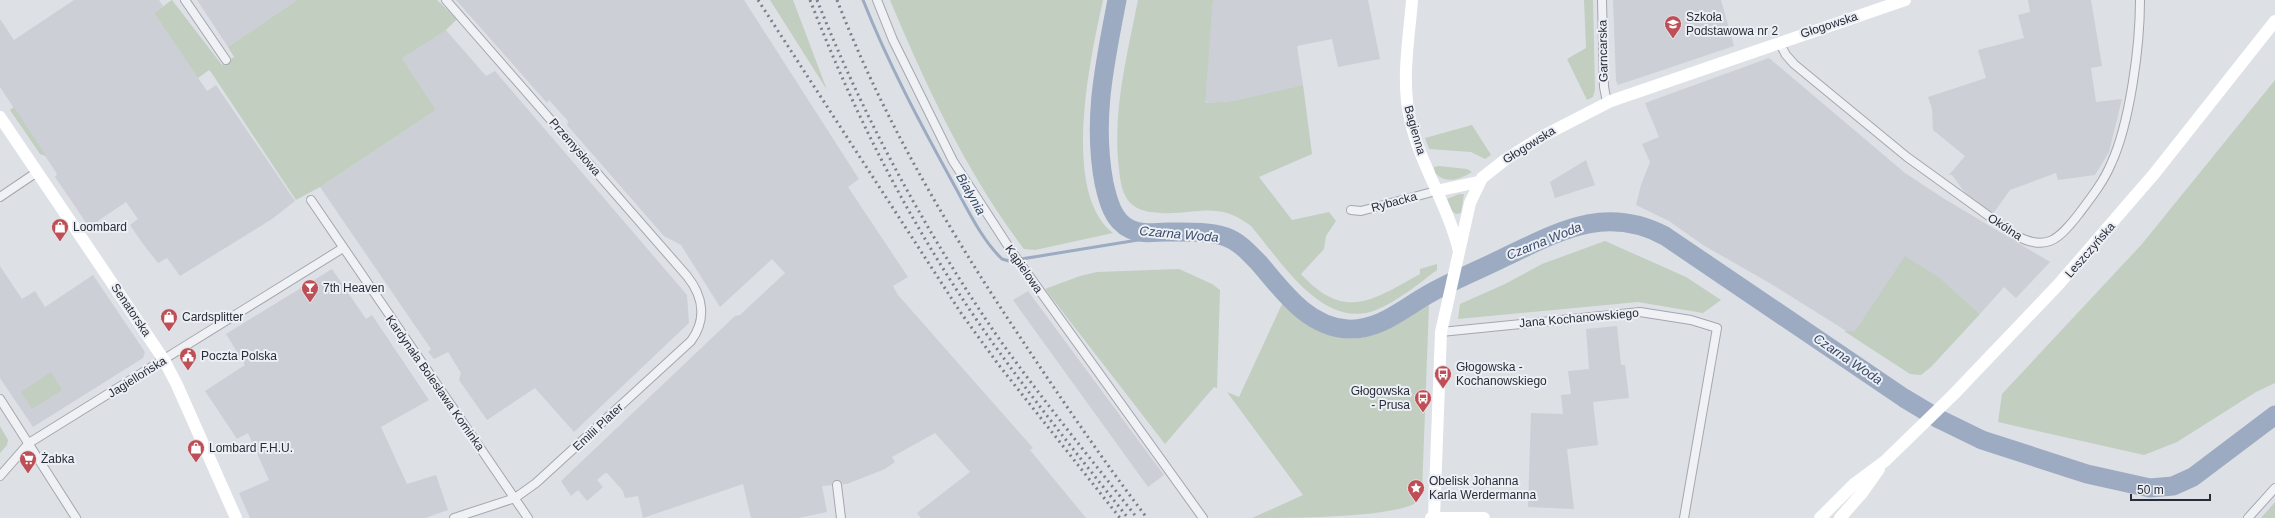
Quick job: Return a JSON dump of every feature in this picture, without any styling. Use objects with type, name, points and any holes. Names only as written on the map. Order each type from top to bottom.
[{"type":"street","points":[[185,0],[226,60]]},
{"type":"street","name":"Przemysłowa","points":[[446,0],[687,276],[700,296]]},
{"type":"street","name":"Kąpielowa","points":[[877,0],[893,40],[953,162],[1012,252],[1203,518]]},
{"type":"street","name":"Bagienna","points":[[1412,0],[1406,76],[1408,108],[1417,145],[1454,234],[1460,256]]},
{"type":"street","name":"Garncarska","points":[[1602,0],[1604,87],[1607,102]]},
{"type":"street","name":"Głogowska","points":[[1434,518],[1441,332],[1460,256],[1470,203],[1478,182],[1486,173],[1529,144],[1578,116],[1607,102],[1905,0]]},
{"type":"street","name":"Okólna","points":[[1779,42],[1786,55],[1793,62],[1920,168],[2015,235],[2031,242],[2044,244],[2056,239],[2076,217],[2100,185],[2115,157],[2123,131],[2132,81],[2138,39],[2140,0]]},
{"type":"street","name":"Leszczyńska","points":[[1820,518],[1854,484],[1885,461],[1954,394],[2033,313],[2097,242],[2154,174],[2275,22]]},
{"type":"street","name":"Senatorska","points":[[0,117],[164,360],[236,518]]},
{"type":"street","points":[[0,197],[37,172]]},
{"type":"street","points":[[1436,192],[1478,182]]},
{"type":"street","name":"Rybacka","points":[[1351,210],[1361,211],[1436,192]]},
{"type":"street","name":"Kardynała Bolesława Kominka","points":[[311,200],[528,518]]},
{"type":"street","name":"Jagiellońska","points":[[0,476],[29,443],[343,248]]},
{"type":"street","name":"Emilii Plater","points":[[454,518],[515,498],[544,476],[691,341],[697,331],[702,315],[700,296]]},
{"type":"street","name":"Jana Kochanowskiego","points":[[1441,332],[1638,312],[1691,320],[1716,328],[1684,518]]},
{"type":"street","points":[[0,399],[76,518]]},
{"type":"street","name":"Leszczyńska","points":[[1840,518],[1862,493],[1885,461]]},
{"type":"street","points":[[837,485],[841,518]]},
{"type":"street","points":[[2248,518],[2275,488]]},
{"type":"street","points":[[1431,518],[1484,518]]},
{"type":"shaded area","points":[[74,0],[159,0],[163,6],[154,13],[207,91],[216,85],[295,201],[272,219],[180,276],[167,258],[158,263],[143,244],[130,225],[138,219],[126,202],[89,227],[55,177],[57,174],[0,87],[0,19],[14,40]]},
{"type":"shaded area","points":[[197,0],[297,0],[228,47]]},
{"type":"shaded area","points":[[456,0],[744,0],[859,179],[848,187],[908,277],[893,286],[898,295],[1033,448],[1030,450],[1086,518],[921,518],[917,513],[970,472],[935,433],[892,457],[895,462],[885,469],[847,484],[822,486],[827,512],[798,518],[751,518],[743,484],[643,518],[638,496],[625,498],[623,491],[607,473],[597,480],[603,487],[587,501],[578,490],[571,496],[561,481],[735,316],[740,315],[785,273],[772,259],[720,307],[681,245],[664,236],[567,125],[568,121],[549,100],[547,103]]},
{"type":"shaded area","points":[[1213,0],[1368,0],[1380,59],[1338,67],[1332,39],[1297,46],[1303,85],[1232,101],[1204,103]]},
{"type":"shaded area","name":"Szkoła Podstawowa nr 2","points":[[1613,0],[1721,0],[1734,46],[1618,85],[1616,81]]},
{"type":"shaded area","points":[[2028,0],[2091,0],[2102,66],[2091,68],[2096,102],[2122,99],[2109,152],[2095,175],[2058,180],[2056,173],[2010,190],[1992,215],[1966,194],[1952,175],[1949,175],[1965,156],[1933,130],[1932,109],[1928,97],[1986,78],[1978,50],[2024,38],[2018,15],[2030,12]]},
{"type":"shaded area","points":[[445,29],[486,76],[495,71],[687,295],[689,323],[574,432],[535,388],[487,420],[459,380],[461,373],[448,352],[434,359],[428,352],[431,349],[320,187],[436,110],[402,58]]},
{"type":"shaded area","points":[[1769,58],[1905,173],[1943,198],[2050,262],[2016,298],[2004,287],[1980,314],[1941,279],[1862,321],[1854,331],[1848,332],[1773,285],[1703,245],[1669,221],[1636,205],[1641,185],[1650,162],[1642,144],[1659,137],[1645,103]]},
{"type":"shaded area","points":[[1586,160],[1595,185],[1555,198],[1550,182]]},
{"type":"shaded area","points":[[0,266],[22,299],[35,291],[45,307],[93,275],[145,352],[143,358],[33,427],[0,378]]},
{"type":"shaded area","points":[[332,269],[366,319],[372,315],[429,400],[381,427],[407,484],[436,475],[448,510],[425,518],[250,518],[239,493],[269,480],[248,433],[237,439],[205,391],[245,365],[226,334]]},
{"type":"shaded area","points":[[1028,291],[1164,475],[1148,487],[1013,300]]},
{"type":"shaded area","points":[[1617,326],[1621,365],[1625,365],[1629,398],[1593,402],[1598,445],[1567,449],[1574,509],[1528,507],[1531,413],[1563,414],[1561,395],[1571,394],[1568,371],[1589,369],[1586,329]]},
{"type":"green space","points":[[172,0],[222,65],[234,57],[228,47],[297,0],[437,0],[457,19],[446,30],[402,58],[436,110],[320,187],[296,200],[211,72],[209,70],[198,78],[154,13]]},
{"type":"green space","points":[[770,0],[793,0],[827,90]]},
{"type":"green space","points":[[890,0],[1103,0],[1087,87],[1083,156],[1087,187],[1097,214],[1113,233],[1035,250],[1024,249],[984,191],[949,129],[918,65]]},
{"type":"green space","points":[[1138,0],[1213,0],[1205,103],[1232,101],[1303,85],[1312,154],[1259,177],[1292,220],[1329,212],[1336,221],[1326,236],[1324,249],[1301,274],[1316,289],[1331,298],[1345,302],[1359,302],[1373,298],[1403,284],[1420,274],[1420,269],[1437,264],[1437,270],[1400,297],[1376,310],[1357,314],[1338,311],[1321,302],[1304,289],[1251,226],[1239,218],[1228,213],[1207,210],[1174,213],[1150,212],[1131,204],[1125,195],[1121,182],[1117,148],[1117,126],[1125,63]]},
{"type":"green space","points":[[1584,0],[1593,0],[1595,90],[1593,97],[1587,100],[1567,59],[1586,48]]},
{"type":"green space","points":[[2275,80],[2275,383],[2256,392],[2177,442],[2144,455],[1998,422],[2002,394],[2142,244]]},
{"type":"green space","points":[[14,107],[46,156],[40,154],[10,110]]},
{"type":"green space","points":[[1472,125],[1491,155],[1485,159],[1471,152],[1429,149],[1425,138]]},
{"type":"green space","points":[[1439,166],[1467,169],[1472,172],[1458,179],[1449,180],[1440,177],[1435,173],[1434,167]]},
{"type":"green space","points":[[1459,194],[1464,194],[1461,213],[1456,214],[1452,211],[1447,199]]},
{"type":"green space","points":[[1605,241],[1686,277],[1721,300],[1703,313],[1638,302],[1458,319],[1460,304],[1505,284],[1542,264]]},
{"type":"green space","points":[[1905,256],[1941,279],[1980,314],[1931,367],[1921,375],[1910,374],[1844,331],[1854,331]]},
{"type":"green space","points":[[1179,269],[1212,284],[1220,290],[1217,388],[1214,387],[1165,444],[1045,289],[1080,276],[1097,272]]},
{"type":"green space","points":[[1283,302],[1300,317],[1320,330],[1342,338],[1353,339],[1365,337],[1380,331],[1429,305],[1422,491],[1418,500],[1414,504],[1400,509],[1360,515],[1252,518],[1303,495],[1227,392],[1239,397]]},
{"type":"green space","points":[[51,372],[62,390],[32,409],[21,392]]},
{"type":"green space","points":[[0,426],[8,440],[7,445],[0,453]]},
{"type":"green space","points":[[2275,502],[2275,518],[2261,518]]},
{"type":"waterway","name":"Białynia","points":[[863,0],[894,70],[929,138],[975,223],[987,242],[1002,259],[1009,261],[1138,240],[1148,232]]},
{"type":"waterway","name":"Czarna Woda","points":[[1117,0],[1104,69],[1099,136],[1104,183],[1107,197],[1115,216],[1124,225],[1139,232],[1205,233],[1231,239],[1252,255],[1277,285],[1297,305],[1308,314],[1333,326],[1347,329],[1369,327],[1389,318],[1445,285],[1543,239],[1582,225],[1602,222],[1622,222],[1643,227],[1665,236],[1904,398],[1939,419],[1982,440],[2087,474],[2150,488],[2173,486],[2193,477],[2275,415]]},
{"type":"railway","points":[[758,0],[961,313],[998,364],[1120,518]]},
{"type":"railway","points":[[810,0],[825,38],[877,151],[916,224],[938,260],[979,324],[1020,381],[1128,518]]},
{"type":"railway","points":[[817,0],[874,128],[942,251],[1010,354],[1137,518]]},
{"type":"railway","points":[[837,0],[856,46],[899,136],[948,223],[1001,308],[1057,392],[1147,518]]},
{"type":"place","name":"Szkoła Podstawowa nr 2","points":[[1673,39]]},
{"type":"place","name":"Loombard","points":[[60,242]]},
{"type":"place","name":"7th Heaven","points":[[310,303]]},
{"type":"place","name":"Cardsplitter","points":[[169,332]]},
{"type":"place","name":"Poczta Polska","points":[[188,371]]},
{"type":"place","name":"Głogowska - Kochanowskiego","points":[[1443,389]]},
{"type":"place","name":"Głogowska - Prusa","points":[[1423,413]]},
{"type":"place","name":"Lombard F.H.U.","points":[[196,463]]},
{"type":"place","name":"Żabka","points":[[28,474]]},
{"type":"place","name":"Obelisk Johanna Karla Werdermanna","points":[[1416,503]]}]
